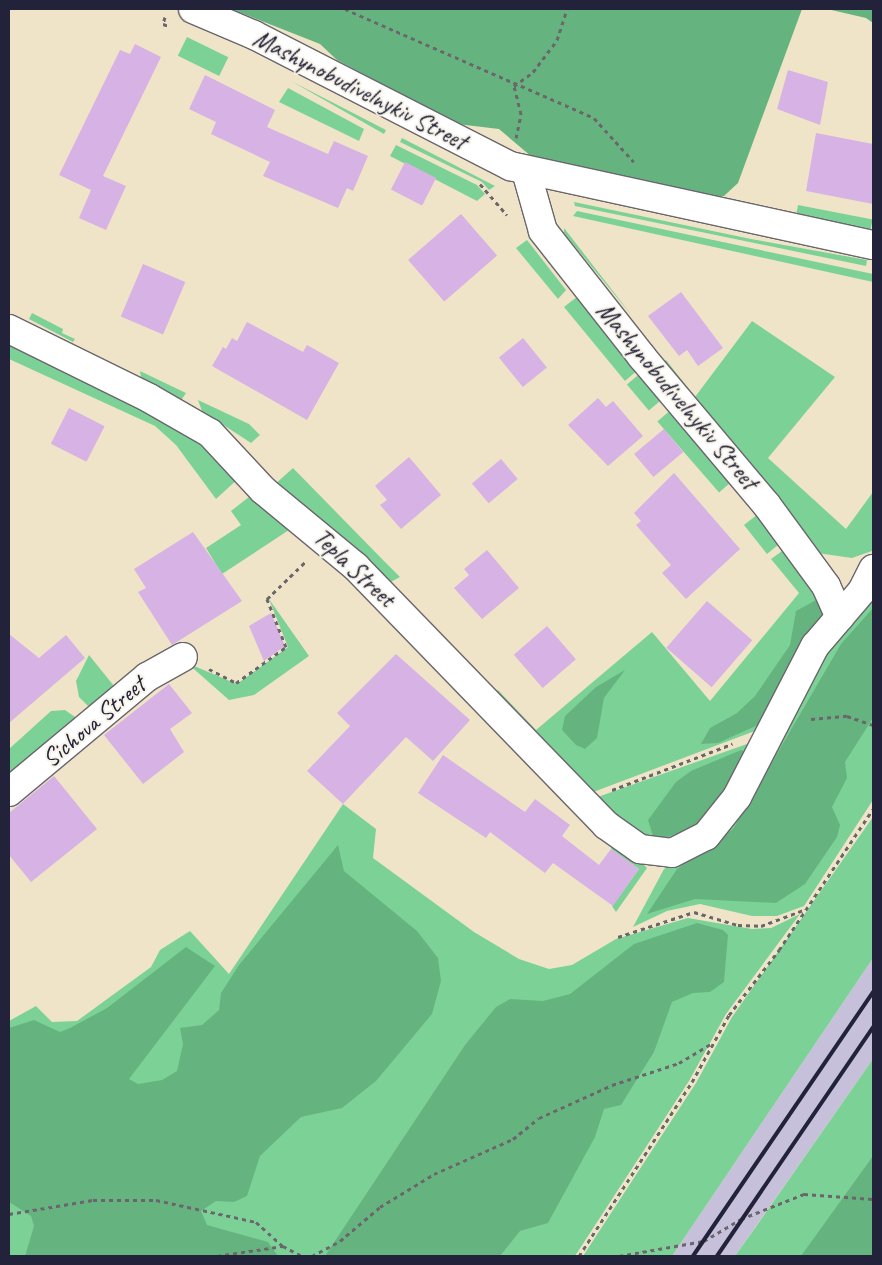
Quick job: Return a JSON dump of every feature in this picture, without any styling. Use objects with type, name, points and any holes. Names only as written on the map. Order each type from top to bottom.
[{"type":"street","name":"Mashynobudivelnykiv Street","points":[[193,9],[254,35],[518,168],[641,198],[873,245]]},
{"type":"street","name":"Mashynobudivelnykiv Street","points":[[518,168],[543,230],[642,357],[766,504],[826,586],[840,617]]},
{"type":"street","name":"Tepla Street","points":[[9,329],[198,424],[263,490],[326,540],[606,825],[640,849],[661,854],[689,848],[706,836],[738,797],[815,646],[840,617]]},
{"type":"street","points":[[840,617],[873,569]]},
{"type":"street","name":"Sichova Street","points":[[9,792],[147,677],[183,657]]},
{"type":"path","points":[[345,9],[514,86],[594,118],[634,163],[644,186],[641,198]]},
{"type":"path","points":[[514,86],[533,72],[557,40],[567,9]]},
{"type":"path","points":[[514,86],[521,114],[518,168]]},
{"type":"path","points":[[183,657],[236,683],[286,647],[267,598],[326,540]]},
{"type":"path","points":[[579,1256],[692,1082],[712,1043],[873,809]]},
{"type":"path","points":[[618,937],[694,912],[738,925],[761,926],[806,909]]},
{"type":"path","points":[[312,1256],[356,1229],[380,1207],[434,1174],[513,1139],[539,1118],[612,1085],[679,1063],[712,1043]]},
{"type":"path","points":[[619,1256],[704,1241],[742,1219],[804,1194],[873,1199]]},
{"type":"path","points":[[9,1214],[93,1200],[156,1200],[256,1222],[283,1246],[302,1256]]},
{"type":"path","points":[[217,1256],[283,1246]]},
{"type":"shaded area","points":[[873,958],[873,1059],[735,1256],[672,1256]]},
{"type":"green space","points":[[231,9],[802,9],[738,183],[724,196],[706,197],[532,157],[499,129],[457,124],[337,60],[320,44]]},
{"type":"green space","points":[[827,9],[873,9],[873,23],[866,18]]},
{"type":"green space","points":[[187,37],[228,57],[219,76],[178,56]]},
{"type":"green space","points":[[291,81],[386,130],[384,134]]},
{"type":"green space","points":[[288,88],[364,129],[359,141],[279,102]]},
{"type":"green space","points":[[402,138],[495,186],[489,190],[482,182],[400,142]]},
{"type":"green space","points":[[396,145],[477,185],[485,194],[477,201],[390,156]]},
{"type":"green space","points":[[574,202],[751,239],[867,260],[866,266],[575,206]]},
{"type":"green space","points":[[798,205],[873,220],[870,233],[795,219]]},
{"type":"green space","points":[[577,211],[873,274],[873,282],[573,216]]},
{"type":"green space","points":[[564,228],[633,317],[564,233]]},
{"type":"green space","points":[[527,240],[566,290],[558,299],[516,248]]},
{"type":"green space","points":[[582,293],[640,368],[625,381],[564,307]]},
{"type":"green space","points":[[32,313],[63,329],[62,333],[75,339],[73,342],[29,319]]},
{"type":"green space","points":[[752,321],[835,377],[768,458],[846,529],[873,492],[872,551],[852,558],[817,553],[663,363],[666,360],[695,397]]},
{"type":"green space","points":[[9,337],[199,435],[240,477],[216,499],[176,445],[155,426],[9,359]]},
{"type":"green space","points":[[140,371],[186,393],[180,402],[142,383]]},
{"type":"green space","points":[[643,371],[665,397],[649,411],[627,384]]},
{"type":"green space","points":[[198,400],[249,424],[260,435],[251,443],[202,411]]},
{"type":"green space","points":[[674,407],[736,478],[719,492],[657,421]]},
{"type":"green space","points":[[293,468],[400,577],[385,585],[273,486]]},
{"type":"green space","points":[[254,493],[295,526],[222,574],[206,548],[241,525],[231,511]]},
{"type":"green space","points":[[758,514],[784,540],[767,554],[744,525]]},
{"type":"green space","points":[[789,546],[830,610],[768,726],[588,794],[493,696],[498,690],[536,730],[652,632],[710,701],[799,593],[771,559]]},
{"type":"green space","points":[[873,587],[873,800],[804,906],[777,916],[752,916],[700,904],[667,911],[633,927],[664,869],[683,858]]},
{"type":"green space","points":[[269,599],[309,656],[254,695],[229,700],[187,663],[237,684],[288,647]]},
{"type":"green space","points":[[818,599],[824,613],[767,721],[718,743],[701,744],[710,728],[737,713],[755,696],[790,645],[796,611]]},
{"type":"green space","points":[[873,608],[873,718],[845,762],[847,778],[832,807],[840,825],[837,837],[805,884],[776,903],[695,899],[647,914],[677,869],[733,829],[841,644]]},
{"type":"green space","points":[[89,655],[118,691],[93,711],[79,697],[76,681]]},
{"type":"green space","points":[[625,670],[604,698],[597,738],[585,749],[576,745],[562,730],[565,716],[596,687]]},
{"type":"green space","points":[[65,710],[78,719],[9,777],[9,749],[51,711]]},
{"type":"green space","points":[[761,739],[694,835],[655,843],[592,799]]},
{"type":"green space","points":[[741,750],[746,752],[739,773],[697,826],[667,837],[653,836],[648,820],[676,782],[691,771]]},
{"type":"green space","points":[[343,804],[376,829],[373,858],[474,932],[519,959],[549,969],[572,965],[616,939],[688,918],[752,929],[771,928],[800,914],[726,1014],[689,1081],[575,1256],[9,1256],[9,1021],[36,1006],[52,1022],[77,1021],[151,967],[160,950],[190,931],[229,974]]},
{"type":"green space","points":[[873,817],[873,958],[672,1256],[583,1256],[696,1083],[732,1017]]},
{"type":"green space","points":[[618,836],[647,868],[616,912],[612,906],[639,869],[611,849]]},
{"type":"green space","points":[[338,845],[344,871],[417,931],[438,958],[441,981],[432,1014],[376,1081],[342,1108],[301,1117],[260,1156],[247,1196],[234,1202],[216,1201],[201,1211],[207,1225],[268,1242],[278,1256],[25,1256],[34,1226],[31,1216],[9,1202],[9,1028],[34,1020],[60,1032],[70,1028],[107,1008],[186,947],[215,966],[129,1079],[138,1084],[162,1080],[177,1071],[183,1044],[180,1028],[202,1025],[219,1010],[221,993],[239,965]]},
{"type":"green space","points":[[697,923],[723,930],[728,935],[724,982],[710,992],[693,993],[672,1002],[654,1052],[621,1105],[604,1109],[595,1137],[548,1223],[520,1231],[500,1256],[325,1256],[465,1045],[496,1007],[510,999],[543,1001],[570,994],[634,944]]},
{"type":"green space","points":[[873,1059],[873,1256],[735,1256],[755,1228]]},
{"type":"green space","points":[[873,1156],[873,1256],[801,1256]]},
{"type":"building","points":[[135,44],[161,57],[103,176],[126,186],[106,230],[79,218],[91,190],[59,175],[120,50],[130,54]]},
{"type":"building","points":[[788,70],[828,82],[820,125],[777,109]]},
{"type":"building","points":[[205,75],[275,110],[267,127],[328,154],[334,141],[368,156],[353,191],[347,188],[338,208],[263,176],[270,162],[211,134],[216,122],[189,109]]},
{"type":"building","points":[[816,133],[873,144],[873,204],[806,191]]},
{"type":"building","points":[[405,162],[436,178],[422,206],[391,190]]},
{"type":"building","points":[[461,214],[497,256],[444,301],[408,260]]},
{"type":"building","points":[[143,264],[185,282],[163,334],[121,316]]},
{"type":"building","points":[[681,292],[723,348],[698,366],[687,350],[679,356],[648,316]]},
{"type":"building","points":[[247,322],[303,352],[307,345],[339,363],[307,420],[212,366],[223,347],[226,349],[232,338],[237,341]]},
{"type":"building","points":[[523,338],[547,368],[523,387],[499,358]]},
{"type":"building","points":[[598,398],[606,407],[613,401],[643,436],[608,466],[568,425]]},
{"type":"building","points":[[69,408],[105,426],[86,462],[51,444]]},
{"type":"building","points":[[664,429],[683,452],[653,477],[634,454]]},
{"type":"building","points":[[409,457],[441,495],[401,529],[380,505],[387,500],[375,486]]},
{"type":"building","points":[[501,459],[518,479],[489,503],[472,483]]},
{"type":"building","points":[[674,473],[740,549],[686,599],[662,573],[671,565],[636,525],[641,521],[634,513]]},
{"type":"building","points":[[193,532],[242,601],[172,645],[138,592],[146,588],[134,569]]},
{"type":"building","points":[[487,550],[519,588],[482,619],[454,588],[469,575],[464,569]]},
{"type":"building","points":[[707,601],[752,640],[712,687],[666,648]]},
{"type":"building","points":[[271,613],[285,646],[264,661],[249,626]]},
{"type":"building","points":[[547,626],[576,659],[543,688],[514,655]]},
{"type":"building","points":[[9,634],[39,658],[66,635],[85,658],[9,723]]},
{"type":"building","points":[[396,654],[470,720],[433,761],[406,737],[343,804],[307,771],[350,726],[337,713]]},
{"type":"building","points":[[169,684],[192,713],[170,729],[184,752],[143,784],[104,735]]},
{"type":"building","points":[[443,755],[525,812],[535,799],[570,825],[562,836],[599,865],[611,849],[639,869],[613,906],[553,863],[545,873],[490,832],[486,838],[418,793]]},
{"type":"building","points":[[54,776],[97,829],[31,882],[9,855],[9,813]]},
{"type":"railway","points":[[693,1256],[873,992]]},
{"type":"railway","points":[[717,1256],[873,1027]]}]
